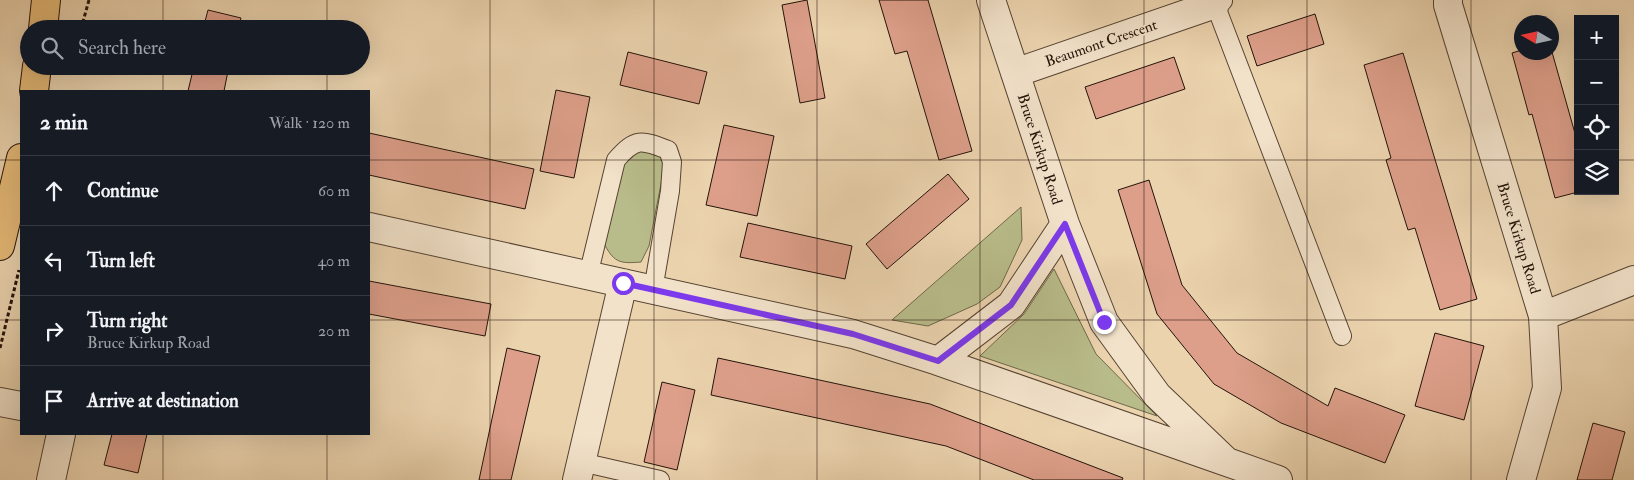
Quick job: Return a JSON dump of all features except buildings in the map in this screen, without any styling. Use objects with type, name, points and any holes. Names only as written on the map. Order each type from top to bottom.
[{"type":"main road","points":[[44,20],[46,0]]},
{"type":"main road","points":[[34,90],[36,75]]},
{"type":"main road","points":[[0,246],[20,162]]},
{"type":"street","name":"Bruce Kirkup Road","points":[[992,0],[1065,224],[1104,322],[1157,395],[1227,462],[1278,480]]},
{"type":"street","name":"Bruce Kirkup Road","points":[[1448,0],[1544,316],[1547,388],[1521,480]]},
{"type":"street","name":"Beaumont Crescent","points":[[1015,73],[1220,2]]},
{"type":"street","points":[[938,361],[1011,305],[1065,224]]},
{"type":"street","points":[[370,226],[853,334],[938,361],[1227,462]]},
{"type":"street","points":[[1544,316],[1634,280]]},
{"type":"street","points":[[579,471],[623,283]]},
{"type":"street","points":[[0,402],[20,406]]},
{"type":"street","points":[[51,480],[61,435]]},
{"type":"lane","points":[[1220,2],[1342,336]]},
{"type":"lane","points":[[588,276],[616,160],[627,147],[644,141],[668,150],[672,162],[670,192],[653,290]]},
{"type":"lane","points":[[579,471],[660,480]]},
{"type":"path","points":[[83,20],[89,0]]},
{"type":"path","points":[[0,348],[20,266]]},
{"type":"green space","points":[[635,149],[658,153],[665,163],[649,246],[641,262],[627,263],[614,258],[603,242],[624,161]]},
{"type":"green space","points":[[1021,207],[1022,240],[1000,287],[977,304],[928,326],[892,320]]},
{"type":"green space","points":[[1054,269],[1096,354],[1157,416],[980,356],[1024,314]]},
{"type":"route","points":[[623,283],[853,334],[938,361],[1011,305],[1065,224],[1104,322]]}]
